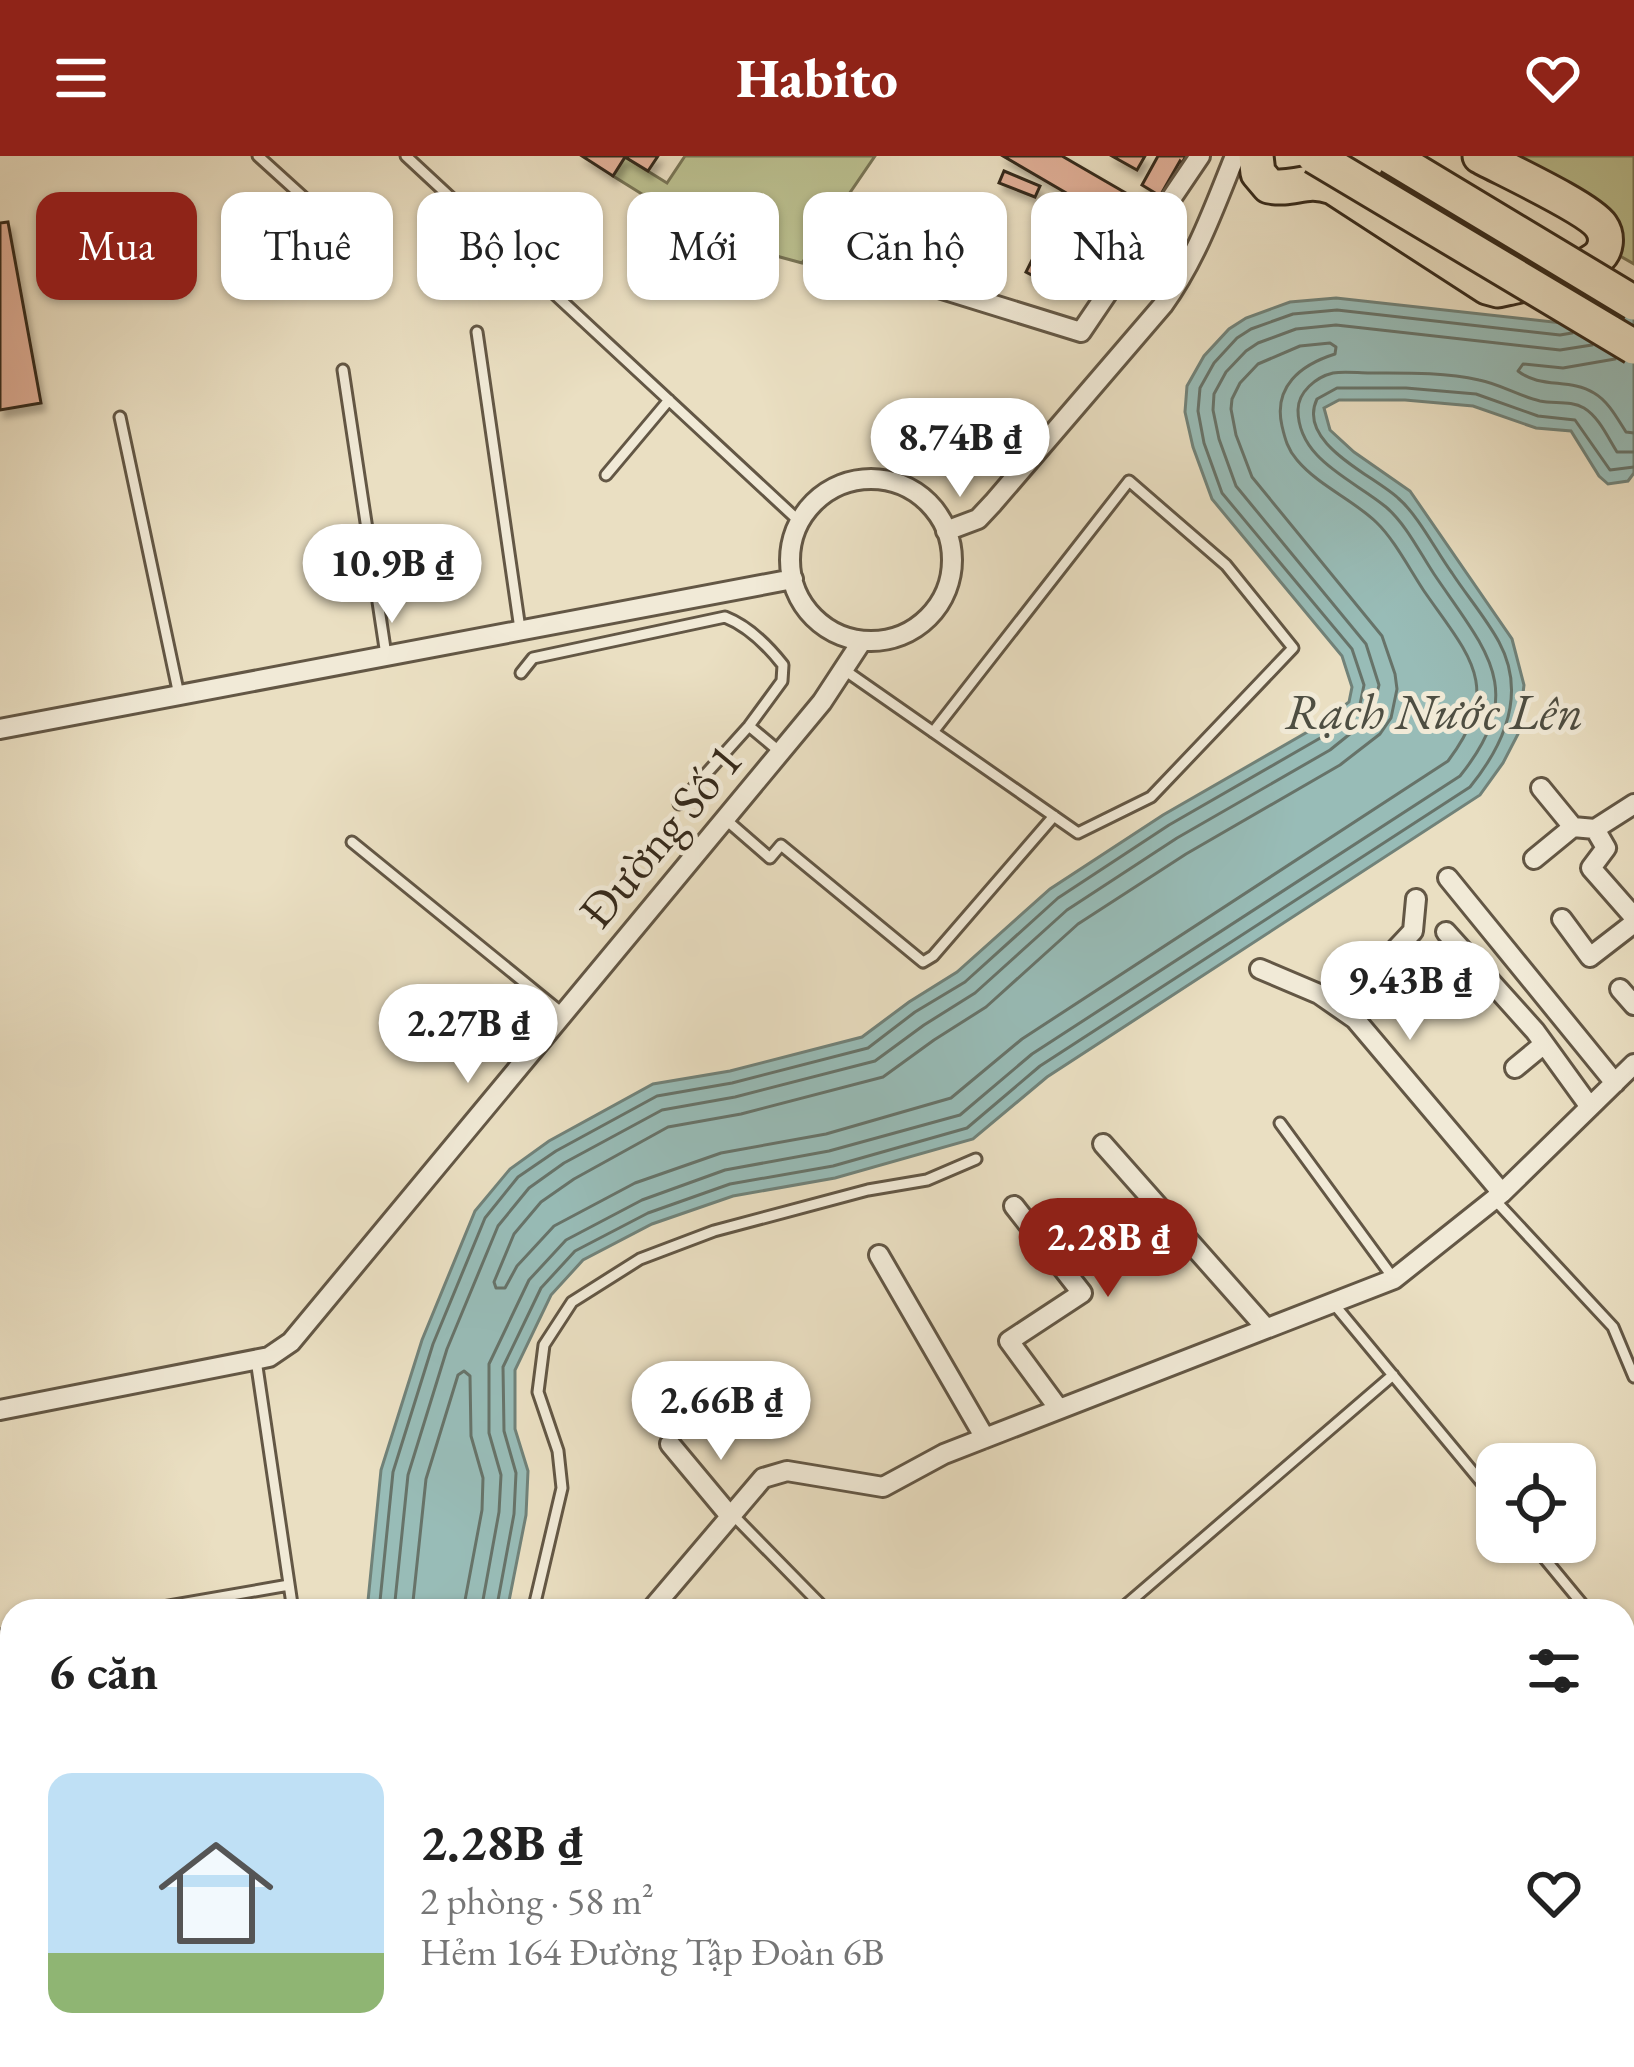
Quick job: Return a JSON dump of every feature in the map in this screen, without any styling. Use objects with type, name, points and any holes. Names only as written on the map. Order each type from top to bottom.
[{"type":"highway","points":[[1256,156],[1258,173],[1269,186],[1283,188],[1302,182],[1333,188],[1487,287],[1518,286],[1596,260],[1606,242],[1600,224],[1480,156]]},
{"type":"highway","points":[[1314,156],[1634,347]]},
{"type":"highway","points":[[1349,156],[1634,326]]},
{"type":"highway","points":[[1390,156],[1634,303]]},
{"type":"highway","points":[[1431,156],[1634,278]]},
{"type":"street","points":[[978,300],[1081,332],[1199,156]]},
{"type":"street","points":[[946,531],[978,518],[994,503],[1162,305],[1198,249],[1235,156]]},
{"type":"street","points":[[872,479],[889,481],[920,496],[946,531],[951,574],[938,606],[927,619],[897,637],[862,641],[830,630],[805,606],[791,556],[800,522],[838,487],[872,479]]},
{"type":"street","points":[[0,729],[794,579]]},
{"type":"street","name":"Đường Số 1","points":[[0,1409],[256,1360],[291,1342],[822,702],[862,641]]},
{"type":"street","points":[[1541,788],[1573,827]]},
{"type":"street","points":[[1534,859],[1573,827],[1595,829],[1634,804]]},
{"type":"street","points":[[1562,919],[1591,957],[1634,920],[1591,868],[1606,848],[1595,829]]},
{"type":"street","points":[[1448,878],[1615,1083]]},
{"type":"street","points":[[1355,1019],[1353,994],[1413,931],[1416,898]]},
{"type":"street","points":[[1446,932],[1544,1044],[1590,1106]]},
{"type":"street","points":[[1260,969],[1319,994],[1355,1019],[1498,1196]]},
{"type":"street","points":[[1620,989],[1634,1006]]},
{"type":"street","points":[[1515,1068],[1544,1044]]},
{"type":"street","points":[[661,1599],[763,1478],[787,1471],[883,1487],[944,1454],[1394,1279],[1498,1196],[1634,1064]]},
{"type":"street","points":[[1103,1144],[1266,1328]]},
{"type":"street","points":[[1014,1206],[1082,1293],[1009,1342],[1059,1409]]},
{"type":"street","points":[[879,1255],[985,1438]]},
{"type":"street","points":[[670,1444],[732,1515]]},
{"type":"street","points":[[665,1594],[670,1599]]},
{"type":"lane","points":[[258,156],[298,192]]},
{"type":"lane","points":[[406,156],[800,522]]},
{"type":"lane","points":[[477,332],[520,629]]},
{"type":"lane","points":[[343,370],[386,655]]},
{"type":"lane","points":[[605,475],[669,400]]},
{"type":"lane","points":[[120,417],[179,694]]},
{"type":"lane","points":[[843,670],[1078,833],[1151,797],[1293,648],[1226,565],[1130,481],[933,732]]},
{"type":"lane","points":[[521,673],[533,658],[725,617],[737,622],[783,664],[782,681],[680,804]]},
{"type":"lane","points":[[749,725],[780,752]]},
{"type":"lane","points":[[724,818],[770,858],[782,844],[923,962],[1054,816]]},
{"type":"lane","points":[[352,842],[562,1014]]},
{"type":"lane","points":[[1280,1123],[1394,1279]]},
{"type":"lane","points":[[535,1599],[562,1488],[558,1451],[538,1392],[544,1345],[572,1302],[640,1259],[714,1231],[868,1190],[927,1180],[976,1159]]},
{"type":"lane","points":[[1498,1196],[1612,1328],[1634,1377]]},
{"type":"lane","points":[[1333,1303],[1476,1476]]},
{"type":"lane","points":[[256,1360],[291,1599]]},
{"type":"lane","points":[[1133,1599],[1393,1375]]},
{"type":"lane","points":[[732,1515],[815,1599]]},
{"type":"lane","points":[[1548,1563],[1578,1599]]},
{"type":"lane","points":[[209,1599],[289,1585]]},
{"type":"green space","points":[[685,156],[875,156],[850,192],[803,192],[802,263],[779,257],[779,192],[639,192],[613,176],[625,157],[667,183]]},
{"type":"green space","points":[[1493,156],[1634,156],[1634,264],[1613,252]]},
{"type":"water","name":"Rạch Nước Lên","points":[[1336,298],[1562,323],[1634,309],[1634,473],[1628,481],[1608,484],[1571,431],[1536,428],[1473,406],[1339,400],[1324,408],[1330,430],[1410,491],[1512,639],[1524,685],[1518,734],[1503,763],[1480,795],[1047,1077],[973,1139],[835,1178],[733,1196],[652,1224],[583,1260],[551,1295],[515,1370],[515,1429],[528,1471],[526,1515],[509,1599],[368,1599],[381,1470],[422,1340],[475,1211],[510,1169],[549,1141],[653,1084],[730,1071],[862,1037],[957,972],[1050,889],[1163,815],[1316,727],[1349,702],[1352,687],[1342,656],[1212,499],[1185,412],[1187,386],[1204,356],[1229,329],[1290,302]]},
{"type":"building","points":[[582,156],[658,156],[648,171],[625,157],[613,176]]},
{"type":"building","points":[[1003,156],[1062,156],[1124,192],[1065,192]]},
{"type":"building","points":[[1112,156],[1145,156],[1137,170]]},
{"type":"building","points":[[1158,156],[1186,156],[1162,192],[1142,185]]},
{"type":"building","points":[[1004,171],[1040,186],[1031,195],[999,183]]},
{"type":"building","points":[[8,222],[41,403],[0,410],[0,223]]}]
